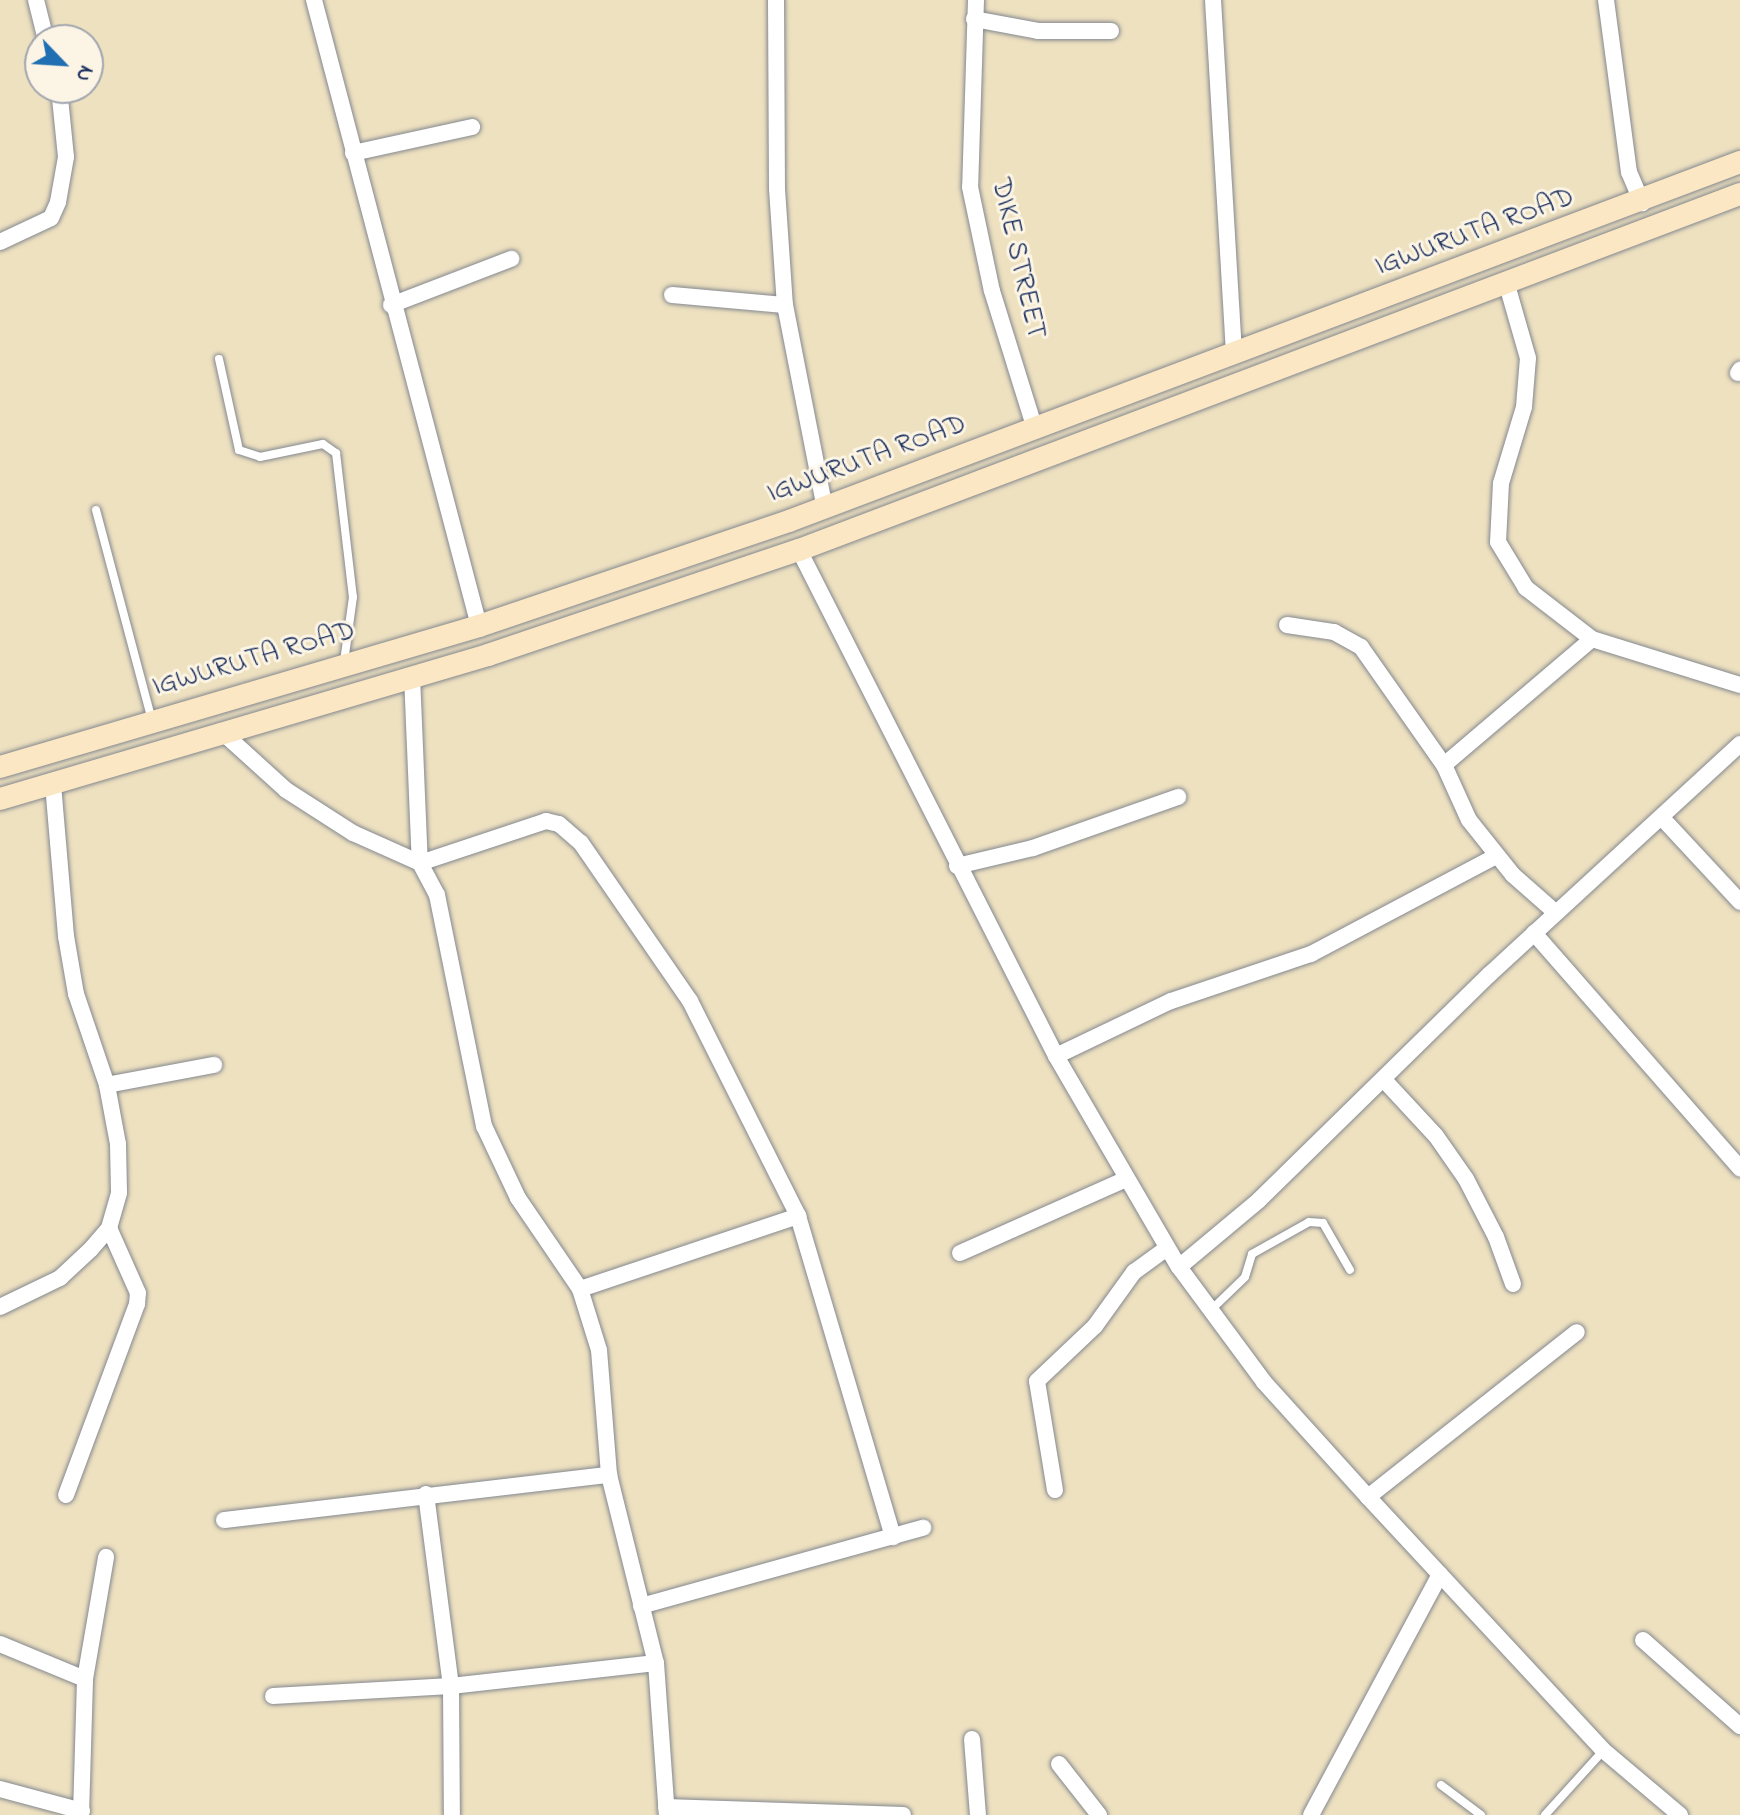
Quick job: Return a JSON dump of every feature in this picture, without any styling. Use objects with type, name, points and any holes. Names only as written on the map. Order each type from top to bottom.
[{"type":"main road","name":"IGWURUTA ROAD","points":[[0,767],[479,626],[825,508],[1642,203],[1740,162]]},
{"type":"main road","name":"IGWURUTA ROAD","points":[[0,799],[412,676],[799,550],[1507,285],[1740,194]]},
{"type":"street","points":[[36,0],[42,24]]},
{"type":"street","points":[[314,0],[391,305],[479,626]]},
{"type":"street","points":[[776,0],[777,189],[785,305],[825,508]]},
{"type":"street","name":"DIKE STREET","points":[[976,0],[970,187],[992,291],[1035,429]]},
{"type":"street","points":[[1213,0],[1234,355]]},
{"type":"street","points":[[1606,0],[1629,172],[1642,203]]},
{"type":"street","points":[[974,19],[1038,31],[1111,31]]},
{"type":"street","points":[[0,242],[51,218],[58,202],[66,157],[61,104]]},
{"type":"street","points":[[353,153],[472,127]]},
{"type":"street","points":[[391,305],[511,259]]},
{"type":"street","points":[[1507,285],[1528,358],[1524,407],[1501,483],[1498,542],[1526,588],[1592,639],[1740,685]]},
{"type":"street","points":[[672,295],[785,305]]},
{"type":"street","points":[[799,550],[1056,1056],[1179,1267],[1264,1382],[1368,1497],[1603,1750],[1680,1815]]},
{"type":"street","points":[[1287,625],[1334,632],[1361,647],[1444,765],[1469,820],[1496,856],[1555,912]]},
{"type":"street","points":[[1444,765],[1592,639]]},
{"type":"street","points":[[412,676],[420,863],[437,895],[458,978],[484,1126],[518,1198],[580,1289],[605,1388],[609,1475],[656,1663],[667,1811],[903,1815]]},
{"type":"street","points":[[221,731],[286,790],[353,833],[420,863],[546,821],[581,843],[690,1001],[798,1216],[893,1537]]},
{"type":"street","points":[[1179,1267],[1259,1200],[1385,1081],[1555,912],[1663,819],[1740,744]]},
{"type":"street","points":[[0,1307],[60,1278],[109,1228],[119,1192],[118,1144],[107,1085],[76,994],[53,784]]},
{"type":"street","points":[[957,866],[1033,848],[1178,797]]},
{"type":"street","points":[[1663,819],[1740,902]]},
{"type":"street","points":[[1056,1056],[1171,1001],[1311,954],[1496,856]]},
{"type":"street","points":[[1534,933],[1740,1168]]},
{"type":"street","points":[[107,1085],[214,1065]]},
{"type":"street","points":[[1385,1081],[1436,1136],[1466,1179],[1496,1237],[1513,1284]]},
{"type":"street","points":[[960,1253],[1126,1179]]},
{"type":"street","points":[[580,1289],[798,1216]]},
{"type":"street","points":[[66,1495],[137,1304],[138,1293],[109,1228]]},
{"type":"street","points":[[1055,1490],[1037,1381],[1095,1326],[1134,1272],[1167,1248]]},
{"type":"street","points":[[1368,1497],[1577,1332]]},
{"type":"street","points":[[224,1520],[609,1475]]},
{"type":"street","points":[[426,1494],[451,1686],[452,1815]]},
{"type":"street","points":[[641,1606],[923,1528]]},
{"type":"street","points":[[0,1789],[81,1813],[85,1679],[106,1557]]},
{"type":"street","points":[[1311,1815],[1440,1574]]},
{"type":"street","points":[[1643,1640],[1740,1726]]},
{"type":"street","points":[[0,1644],[85,1679]]},
{"type":"street","points":[[273,1696],[451,1686],[656,1663]]},
{"type":"street","points":[[972,1739],[978,1815]]},
{"type":"street","points":[[1059,1764],[1099,1815]]},
{"type":"lane","points":[[219,359],[239,450],[260,457],[323,444],[336,453],[353,597],[343,665]]},
{"type":"lane","points":[[96,510],[152,721]]},
{"type":"lane","points":[[1211,1311],[1245,1277],[1252,1254],[1309,1222],[1323,1223],[1350,1270]]},
{"type":"lane","points":[[1545,1815],[1603,1750]]},
{"type":"lane","points":[[1441,1785],[1481,1815]]}]
